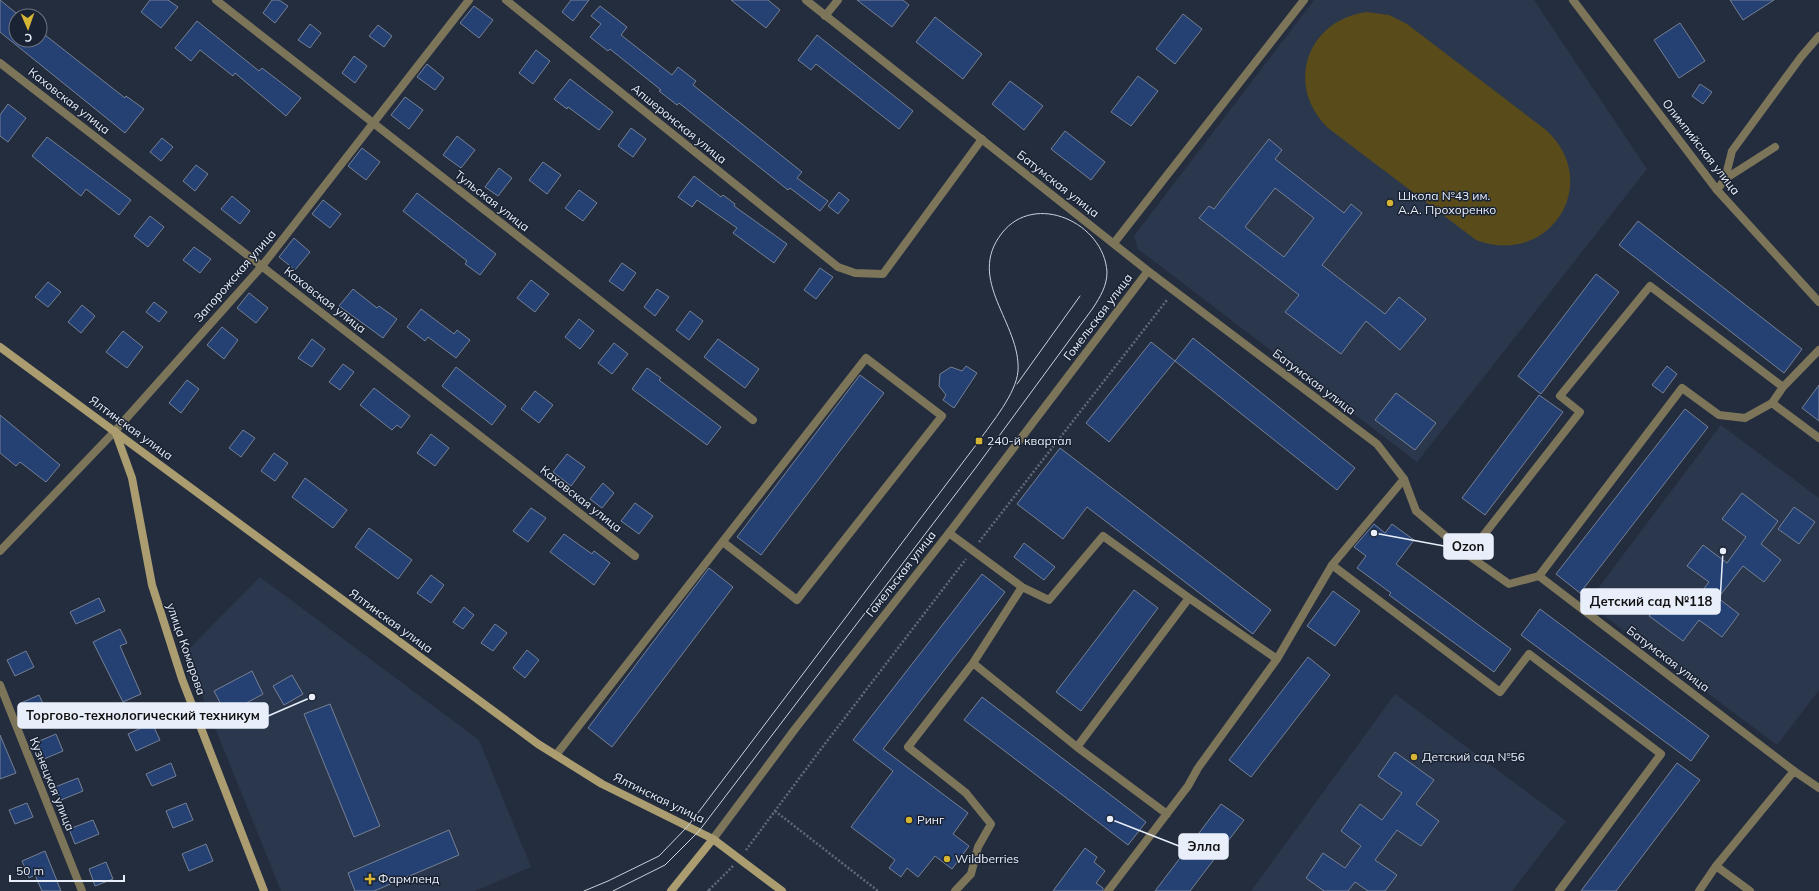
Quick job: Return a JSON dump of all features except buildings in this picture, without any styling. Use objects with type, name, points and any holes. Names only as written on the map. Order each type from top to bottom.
[{"type":"main road","name":"Ялтинская улица","points":[[0,347],[538,744],[602,784],[713,838],[782,891]]},
{"type":"main road","name":"улица Комарова","points":[[115,431],[132,478],[152,585],[182,679],[264,891]]},
{"type":"main road","name":"Гомельская улица","points":[[671,891],[713,838]]},
{"type":"street","name":"Тульская улица","points":[[216,0],[753,420]]},
{"type":"street","name":"Запорожская улица","points":[[0,551],[115,431],[262,266],[470,0]]},
{"type":"street","name":"Апшеронская улица","points":[[506,0],[838,268],[855,273],[884,274],[982,138]]},
{"type":"street","name":"Батумская улица","points":[[806,0],[1148,271],[1377,444],[1404,479],[1416,511],[1468,555],[1509,584],[1539,576],[1794,771],[1819,788]]},
{"type":"street","points":[[826,16],[838,0]]},
{"type":"street","points":[[1114,243],[1304,0]]},
{"type":"street","name":"Олимпийская улица","points":[[1573,0],[1717,190],[1819,302]]},
{"type":"street","points":[[1725,179],[1732,151],[1801,57],[1819,36]]},
{"type":"street","name":"Каховская улица","points":[[0,63],[635,556]]},
{"type":"street","points":[[1717,190],[1725,179],[1775,147]]},
{"type":"street","name":"Гомельская улица","points":[[713,838],[794,729],[949,533],[1148,271]]},
{"type":"street","points":[[1468,555],[1580,412],[1560,396],[1650,286],[1783,387]]},
{"type":"street","points":[[1539,576],[1682,388],[1719,415],[1745,418],[1772,403],[1783,387],[1819,350]]},
{"type":"street","points":[[556,755],[866,358],[942,416],[797,600],[723,542]]},
{"type":"street","points":[[1772,403],[1819,438]]},
{"type":"street","points":[[1108,891],[1166,814],[1277,659],[1332,565],[1404,479]]},
{"type":"street","points":[[949,533],[1022,588],[1048,600],[1103,536],[1277,659]]},
{"type":"street","points":[[1332,565],[1500,692],[1529,654],[1661,754],[1559,891]]},
{"type":"street","points":[[955,891],[971,874],[978,846],[991,824],[966,793],[908,747],[973,663],[1022,588]]},
{"type":"street","points":[[1077,747],[1189,598]]},
{"type":"street","points":[[973,663],[1077,747],[1166,814]]},
{"type":"street","name":"Кузнецкая улица","points":[[0,685],[82,891]]},
{"type":"street","points":[[1699,891],[1716,866],[1794,771]]},
{"type":"street","points":[[1716,866],[1750,891]]},
{"type":"path","points":[[709,891],[740,859],[820,749],[1174,291]]},
{"type":"path","points":[[775,811],[878,891]]},
{"type":"shaded area","name":"Школа №43 им. А.А. Прохоренко","points":[[1314,0],[1534,0],[1647,169],[1417,462],[1138,249],[1134,236]]},
{"type":"shaded area","points":[[1367,12],[1389,15],[1407,24],[1546,130],[1563,151],[1570,173],[1569,195],[1560,215],[1546,231],[1526,242],[1502,245],[1476,240],[1328,128],[1315,111],[1307,93],[1305,75],[1308,57],[1317,41],[1329,27],[1346,18]]},
{"type":"shaded area","points":[[1721,425],[1819,498],[1819,690],[1777,745],[1587,603]]},
{"type":"shaded area","points":[[260,577],[479,740],[531,867],[475,891],[281,891],[185,653]]},
{"type":"shaded area","name":"Детский сад №56","points":[[1395,694],[1566,821],[1512,891],[1251,891]]},
{"type":"tram line","points":[[584,891],[659,856],[688,826],[1003,408],[1013,389],[1018,371],[1017,353],[1012,336],[997,302],[989,268],[992,250],[1002,233],[1016,221],[1032,214],[1049,214],[1066,218],[1081,227],[1094,239],[1103,255],[1107,272],[1107,277],[1101,295],[1093,308],[977,466],[699,831],[665,865],[613,891]]},
{"type":"tram line","points":[[1017,384],[1080,296]]},
{"type":"place","name":"Школа №43 им. А.А. Прохоренко","points":[[1390,203]]},
{"type":"place","name":"240-й квартал","points":[[979,441]]},
{"type":"place","name":"Ozon","points":[[1374,533]]},
{"type":"place","name":"Детский сад №118","points":[[1723,551]]},
{"type":"place","name":"Торгово-технологический техникум","points":[[312,697]]},
{"type":"place","name":"Детский сад №56","points":[[1414,757]]},
{"type":"place","name":"Элла","points":[[1110,819]]},
{"type":"place","name":"Ринг","points":[[909,820]]},
{"type":"place","name":"Wildberries","points":[[947,859]]},
{"type":"place","name":"Фармленд","points":[[370,879]]}]
